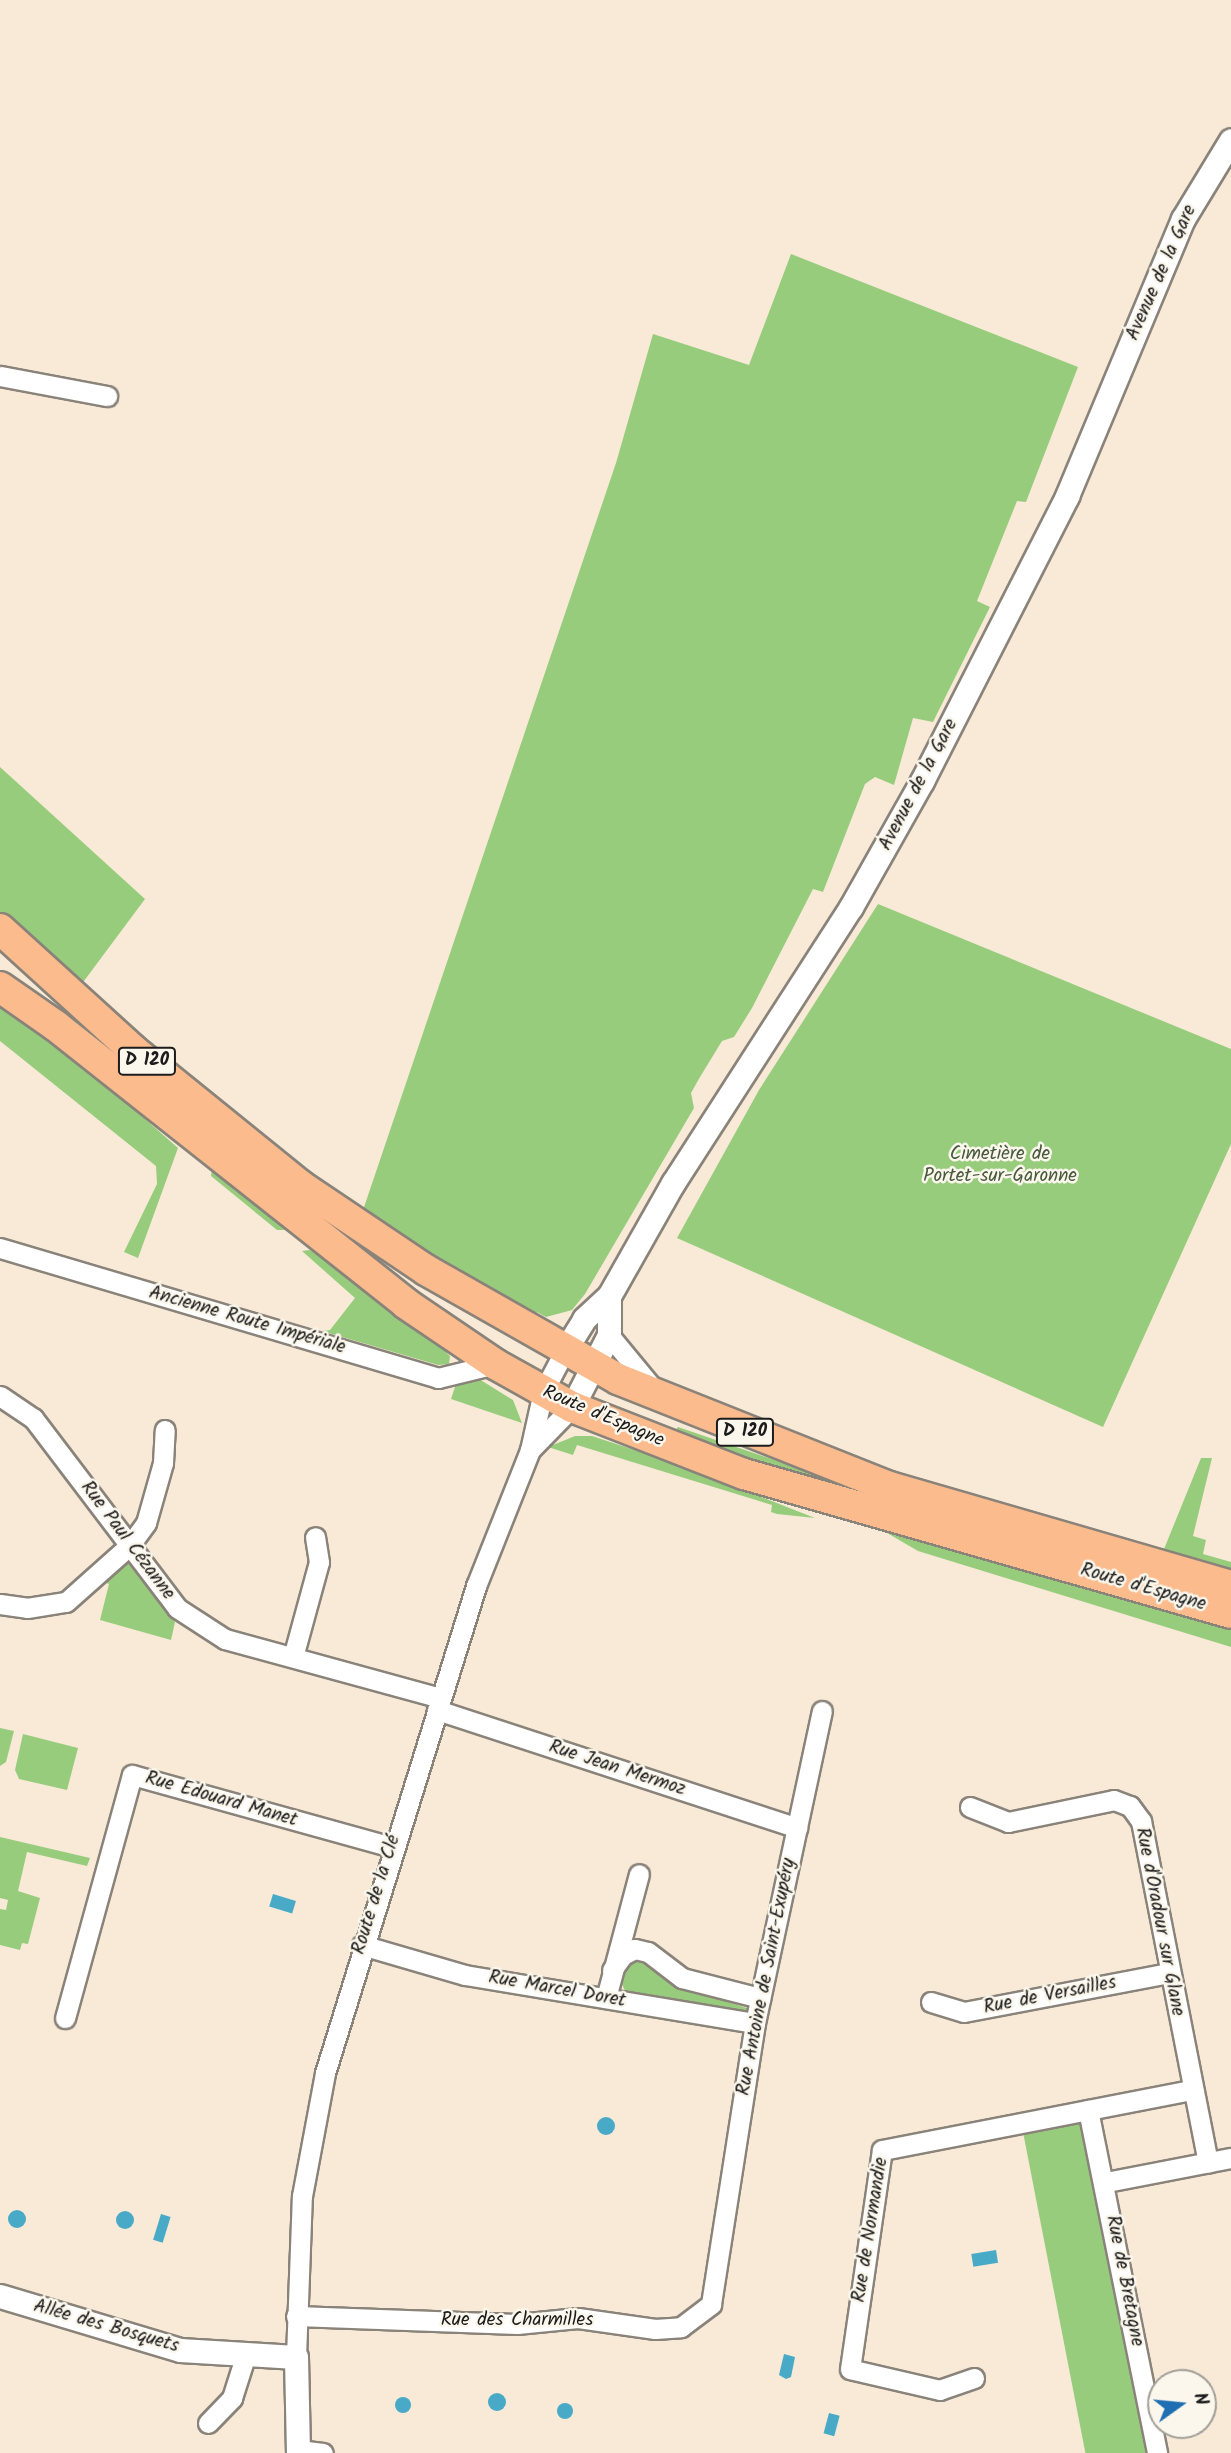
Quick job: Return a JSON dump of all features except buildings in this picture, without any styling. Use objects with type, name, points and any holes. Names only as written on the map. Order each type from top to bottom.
[{"type":"main road","name":"Route d'Espagne","points":[[0,929],[133,1050],[301,1186],[426,1270],[593,1366],[671,1403],[890,1487],[1231,1586]]},
{"type":"main road","name":"Route d'Espagne","points":[[0,987],[56,1026],[405,1303],[495,1364],[536,1399],[572,1407],[744,1474],[1231,1613]]},
{"type":"street","name":"Avenue de la Gare","points":[[572,1407],[609,1335],[609,1296],[673,1183],[851,907],[922,781],[1068,496],[1183,219],[1231,140]]},
{"type":"street","points":[[0,376],[107,396]]},
{"type":"street","name":"Ancienne Route Impériale","points":[[0,1248],[438,1378],[495,1364]]},
{"type":"street","points":[[565,1350],[584,1319],[609,1296]]},
{"type":"street","name":"Route d'Espagne","points":[[609,1335],[636,1373],[671,1403]]},
{"type":"street","name":"Route de la Clé","points":[[296,2357],[302,2196],[312,2138],[362,1945],[494,1535],[530,1450],[536,1399],[565,1350]]},
{"type":"street","name":"Rue Paul Cézanne","points":[[0,1396],[33,1418],[177,1608],[225,1639],[293,1657],[438,1704]]},
{"type":"street","name":"Route de la Clé","points":[[530,1450],[572,1407]]},
{"type":"street","points":[[0,1604],[27,1608],[66,1602],[130,1545],[145,1522],[163,1463],[165,1430]]},
{"type":"street","points":[[293,1657],[319,1562],[316,1537]]},
{"type":"street","name":"Rue Jean Mermoz","points":[[438,1704],[797,1828]]},
{"type":"street","name":"Rue Antoine de Saint-Exupéry","points":[[717,2244],[755,2023],[822,1711]]},
{"type":"street","name":"Rue Edouard Manet","points":[[65,2018],[132,1775],[392,1847]]},
{"type":"street","name":"Rue d'Oradour sur Glane","points":[[970,1807],[1008,1822],[1114,1800],[1130,1805],[1141,1821],[1191,2090],[1208,2162]]},
{"type":"street","points":[[606,1998],[639,1874]]},
{"type":"street","name":"Rue Marcel Doret","points":[[362,1945],[465,1975],[755,2023]]},
{"type":"street","points":[[612,1970],[623,1955],[635,1949],[648,1952],[682,1978],[760,1998]]},
{"type":"street","name":"Rue de Versailles","points":[[931,2002],[964,2012],[1169,1973]]},
{"type":"street","name":"Rue de Normandie","points":[[974,2378],[940,2390],[850,2369],[882,2150],[1191,2090]]},
{"type":"street","name":"Rue de Bretagne","points":[[1088,2110],[1106,2182],[1157,2453]]},
{"type":"street","points":[[1106,2182],[1231,2158]]},
{"type":"street","name":"Rue des Charmilles","points":[[296,2316],[517,2324],[578,2318],[655,2329],[681,2327],[710,2304],[717,2244]]},
{"type":"street","name":"Allée des Bosquets","points":[[0,2296],[180,2350],[245,2357],[296,2357]]},
{"type":"street","points":[[208,2423],[232,2398],[245,2357]]},
{"type":"street","points":[[296,2357],[298,2451],[323,2453]]},
{"type":"green space","points":[[791,254],[1078,367],[1026,502],[1017,501],[977,601],[990,607],[933,722],[913,718],[894,785],[875,777],[865,784],[823,892],[813,889],[752,1008],[734,1037],[722,1041],[700,1077],[691,1093],[694,1108],[585,1294],[572,1310],[546,1317],[537,1312],[532,1322],[360,1219],[616,463],[653,334],[749,365]]},
{"type":"green space","points":[[0,767],[145,899],[81,985],[0,916]]},
{"type":"green space","name":"Cimetière de Portet-sur-Garonne","points":[[878,904],[1231,1049],[1231,1144],[1103,1427],[677,1238],[759,1090]]},
{"type":"green space","points":[[0,998],[37,1024],[178,1148],[138,1258],[124,1252],[157,1184],[156,1166],[0,1041]]},
{"type":"green space","points":[[212,1169],[286,1226],[284,1230],[277,1230],[211,1176]]},
{"type":"green space","points":[[302,1251],[322,1254],[439,1345],[450,1356],[449,1364],[438,1365],[322,1331],[330,1330],[355,1298]]},
{"type":"green space","points":[[466,1379],[479,1379],[513,1400],[522,1423],[451,1399],[456,1384]]},
{"type":"green space","points":[[678,1427],[868,1492],[1157,1577],[771,1471],[673,1433]]},
{"type":"green space","points":[[575,1436],[592,1436],[674,1463],[815,1518],[777,1514],[771,1512],[772,1505],[577,1445],[573,1455],[548,1447]]},
{"type":"green space","points":[[1201,1458],[1212,1458],[1193,1536],[1206,1540],[1203,1554],[1231,1562],[1231,1575],[1162,1554]]},
{"type":"green space","points":[[863,1519],[1231,1626],[1231,1647],[918,1551]]},
{"type":"green space","points":[[123,1562],[128,1562],[175,1622],[171,1640],[100,1620],[109,1584],[102,1581]]},
{"type":"green space","points":[[0,1728],[14,1731],[6,1762],[0,1766]]},
{"type":"green space","points":[[23,1734],[78,1748],[67,1790],[19,1779],[15,1770]]},
{"type":"green space","points":[[0,1837],[90,1858],[87,1866],[27,1852],[18,1891],[40,1898],[28,1944],[22,1943],[20,1950],[0,1945],[0,1909],[6,1910],[8,1900],[0,1898]]},
{"type":"green space","points":[[643,1956],[691,1990],[750,2009],[748,2013],[626,1993],[619,1978],[628,1960]]},
{"type":"green space","points":[[1088,2110],[1147,2414],[1147,2439],[1152,2439],[1155,2453],[1085,2453],[1021,2123]]},
{"type":"water","points":[[273,1894],[296,1901],[292,1913],[269,1906]]},
{"type":"water","points":[[606,2117],[612,2120],[615,2126],[612,2132],[606,2135],[600,2132],[597,2126],[600,2120]]},
{"type":"water","points":[[13,2210],[21,2210],[26,2219],[24,2226],[13,2228],[8,2223],[8,2215]]},
{"type":"water","points":[[125,2211],[131,2214],[134,2220],[131,2226],[125,2229],[119,2226],[116,2220],[119,2214]]},
{"type":"water","points":[[161,2214],[171,2217],[163,2243],[153,2240]]},
{"type":"water","points":[[996,2250],[998,2263],[973,2267],[971,2254]]},
{"type":"water","points":[[784,2354],[795,2357],[791,2377],[786,2379],[779,2375]]},
{"type":"water","points":[[497,2393],[503,2396],[506,2402],[503,2408],[497,2411],[491,2408],[488,2402],[491,2396]]},
{"type":"water","points":[[400,2397],[406,2397],[411,2405],[409,2411],[400,2413],[395,2408],[395,2402]]},
{"type":"water","points":[[565,2403],[573,2411],[565,2419],[557,2411]]},
{"type":"water","points":[[829,2413],[840,2416],[834,2436],[824,2433]]}]
